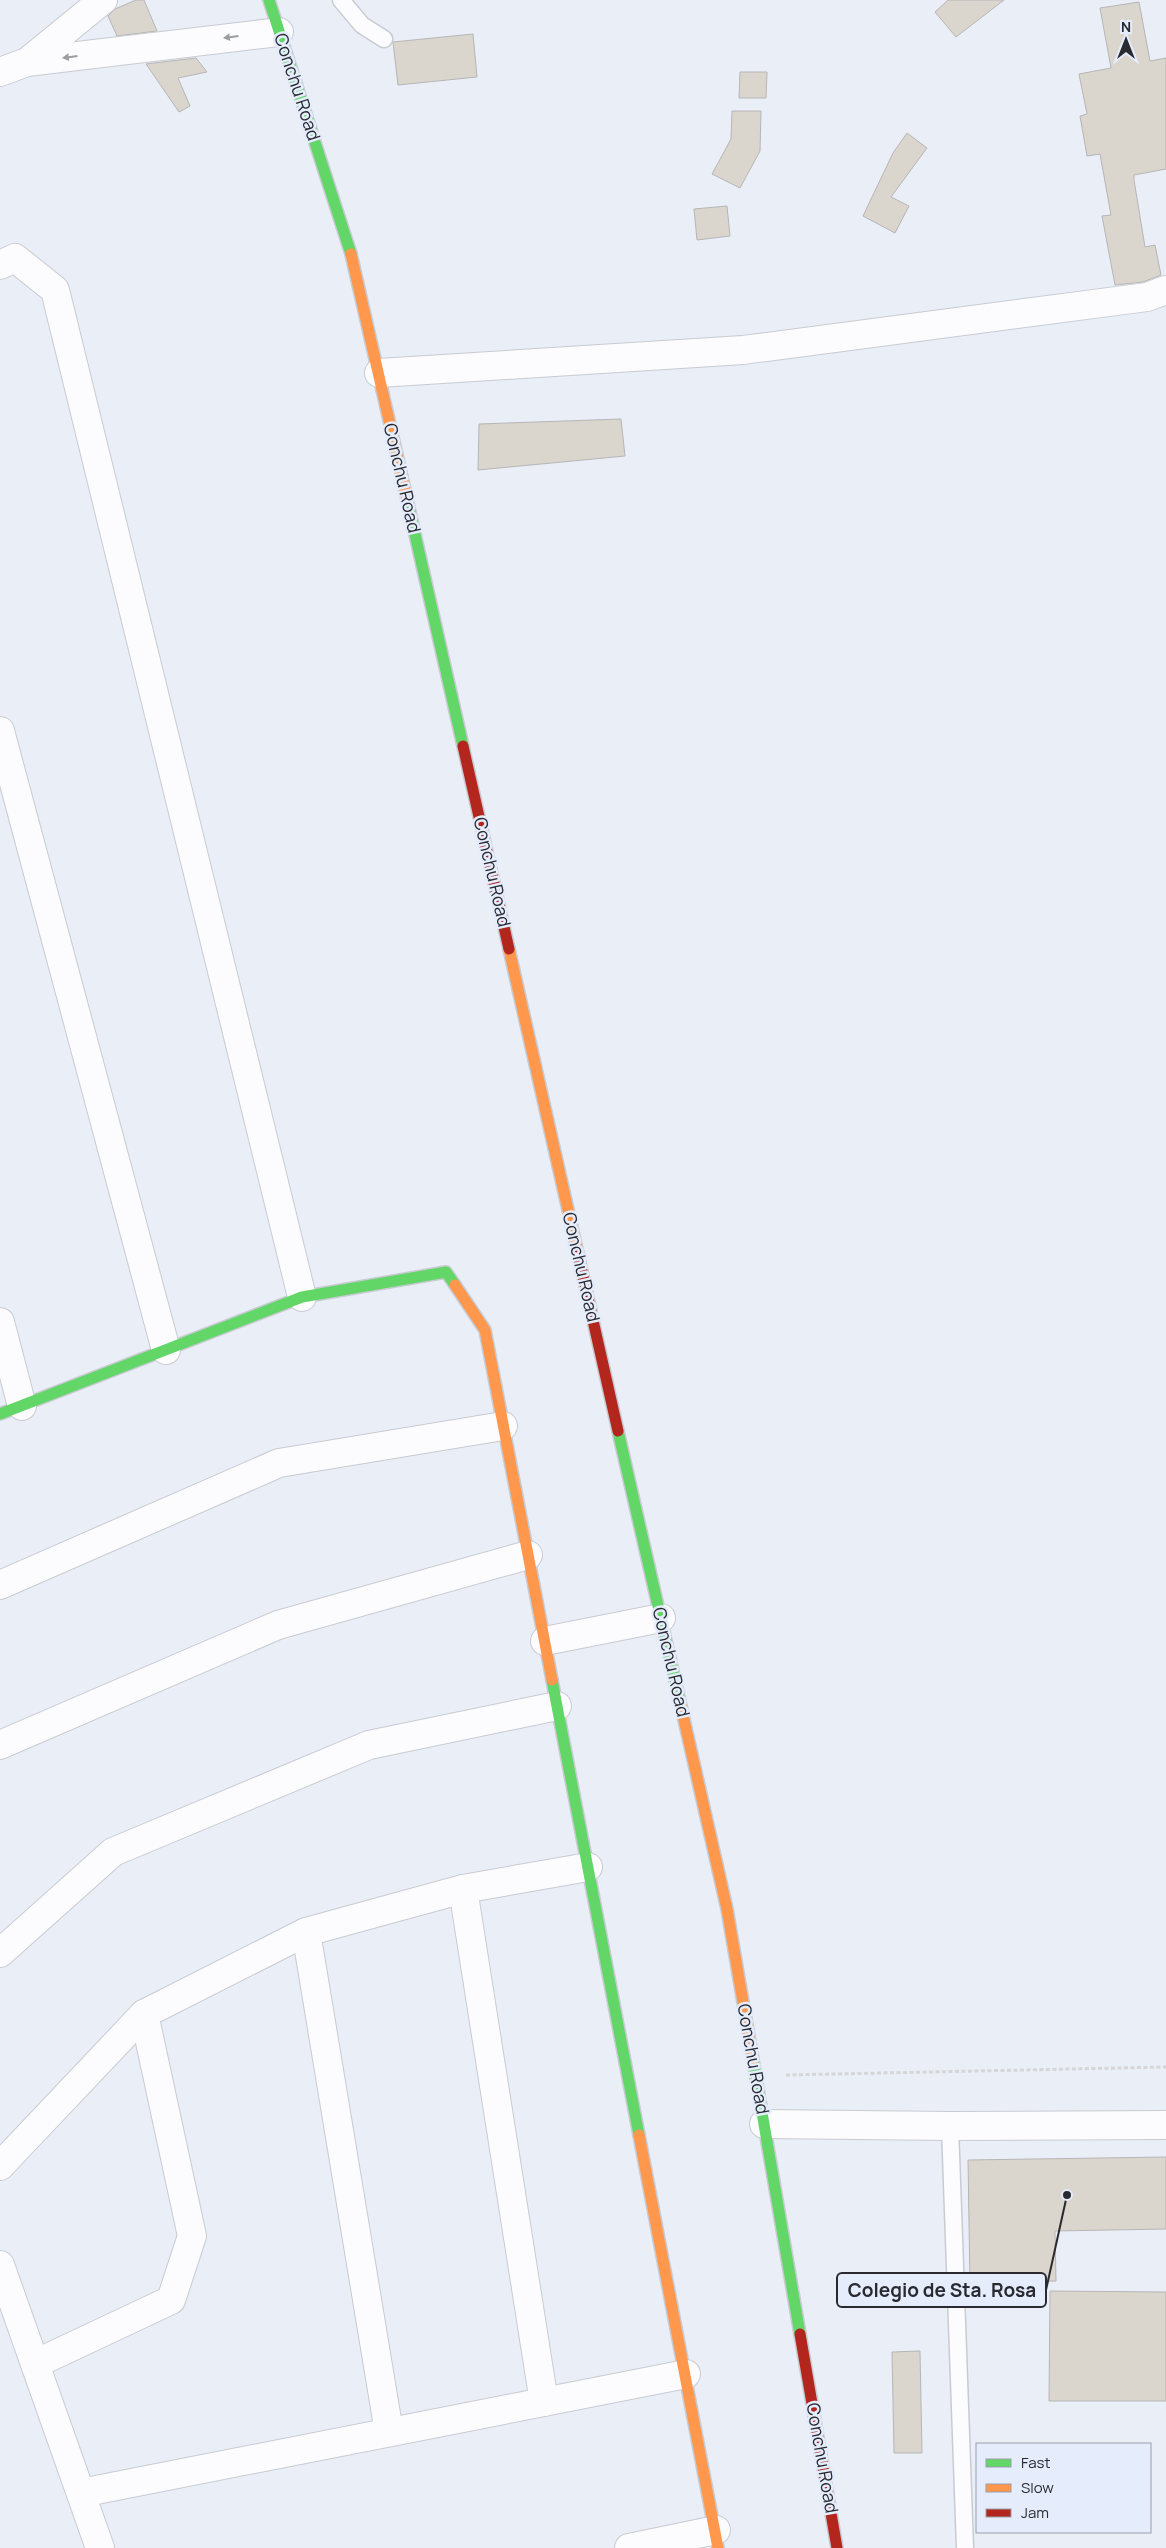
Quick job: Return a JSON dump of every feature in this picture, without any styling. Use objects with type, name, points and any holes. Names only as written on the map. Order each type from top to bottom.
[{"type":"main road","name":"Conchu Road","points":[[269,0],[350,250],[727,1909],[837,2548]]},
{"type":"main road","points":[[11,1410],[302,1297],[446,1272],[484,1330],[717,2539]]},
{"type":"street","points":[[27,62],[103,0]]},
{"type":"street","points":[[0,72],[27,62],[279,32]]},
{"type":"street","points":[[0,265],[16,258],[55,290],[302,1297]]},
{"type":"street","points":[[379,373],[743,350],[1137,298],[1166,290]]},
{"type":"street","points":[[0,731],[166,1350]]},
{"type":"street","points":[[0,1322],[11,1410]]},
{"type":"street","points":[[0,1585],[279,1463],[503,1426]]},
{"type":"street","points":[[0,1745],[278,1625],[528,1556]]},
{"type":"street","points":[[545,1641],[661,1618]]},
{"type":"street","points":[[0,1953],[113,1852],[369,1745],[557,1706]]},
{"type":"street","points":[[0,2166],[144,2014],[306,1932],[463,1889],[588,1867]]},
{"type":"street","points":[[463,1889],[544,2402]]},
{"type":"street","points":[[306,1932],[389,2432]]},
{"type":"street","points":[[35,2364],[171,2300],[192,2236],[144,2014]]},
{"type":"street","points":[[764,2124],[950,2126],[1166,2125]]},
{"type":"street","points":[[0,2265],[100,2548]]},
{"type":"street","points":[[81,2493],[686,2374]]},
{"type":"street","points":[[629,2548],[717,2539]]},
{"type":"lane","points":[[341,0],[362,25],[384,38]]},
{"type":"lane","points":[[950,2126],[964,2548]]},
{"type":"path","points":[[756,2075],[1166,2067]]},
{"type":"building","points":[[136,0],[144,0],[157,31],[117,36],[108,16],[115,9]]},
{"type":"building","points":[[948,0],[1004,0],[956,37],[935,12]]},
{"type":"building","points":[[1139,2],[1150,61],[1166,58],[1166,169],[1134,175],[1145,247],[1155,245],[1161,275],[1143,282],[1115,285],[1102,216],[1111,215],[1100,154],[1087,156],[1080,116],[1087,114],[1079,74],[1111,68],[1100,8]]},
{"type":"building","points":[[473,34],[477,77],[398,85],[393,42]]},
{"type":"building","points":[[196,58],[207,72],[178,78],[190,106],[179,112],[146,64]]},
{"type":"building","points":[[740,72],[767,72],[766,98],[739,98]]},
{"type":"building","points":[[732,111],[761,111],[760,151],[740,188],[712,174],[731,139]]},
{"type":"building","points":[[907,133],[927,148],[891,197],[909,206],[895,233],[863,216],[893,153]]},
{"type":"building","points":[[727,206],[730,236],[697,240],[694,209]]},
{"type":"building","points":[[621,419],[625,456],[478,470],[479,424]]},
{"type":"building","points":[[1166,2157],[1166,2229],[1055,2231],[1056,2281],[970,2283],[968,2160]]},
{"type":"building","points":[[1050,2291],[1166,2292],[1166,2401],[1049,2401]]},
{"type":"building","points":[[920,2351],[922,2453],[894,2453],[892,2352]]},
{"type":"traffic: fast","points":[[269,0],[351,254]]},
{"type":"traffic: fast","points":[[407,499],[463,746]]},
{"type":"traffic: fast","points":[[0,1414],[302,1297],[446,1272],[455,1285]]},
{"type":"traffic: fast","points":[[618,1431],[680,1702]]},
{"type":"traffic: fast","points":[[552,1680],[639,2135]]},
{"type":"traffic: fast","points":[[753,2060],[800,2334]]},
{"type":"traffic: slow","points":[[351,254],[407,499]]},
{"type":"traffic: slow","points":[[509,949],[578,1254]]},
{"type":"traffic: slow","points":[[455,1285],[485,1330],[552,1680]]},
{"type":"traffic: slow","points":[[680,1702],[727,1909],[753,2060]]},
{"type":"traffic: slow","points":[[639,2135],[718,2548]]},
{"type":"traffic: jam","points":[[463,746],[509,949]]},
{"type":"traffic: jam","points":[[578,1254],[618,1431]]},
{"type":"traffic: jam","points":[[800,2334],[837,2548]]},
{"type":"place","name":"Colegio de Sta. Rosa","points":[[1067,2195]]}]
